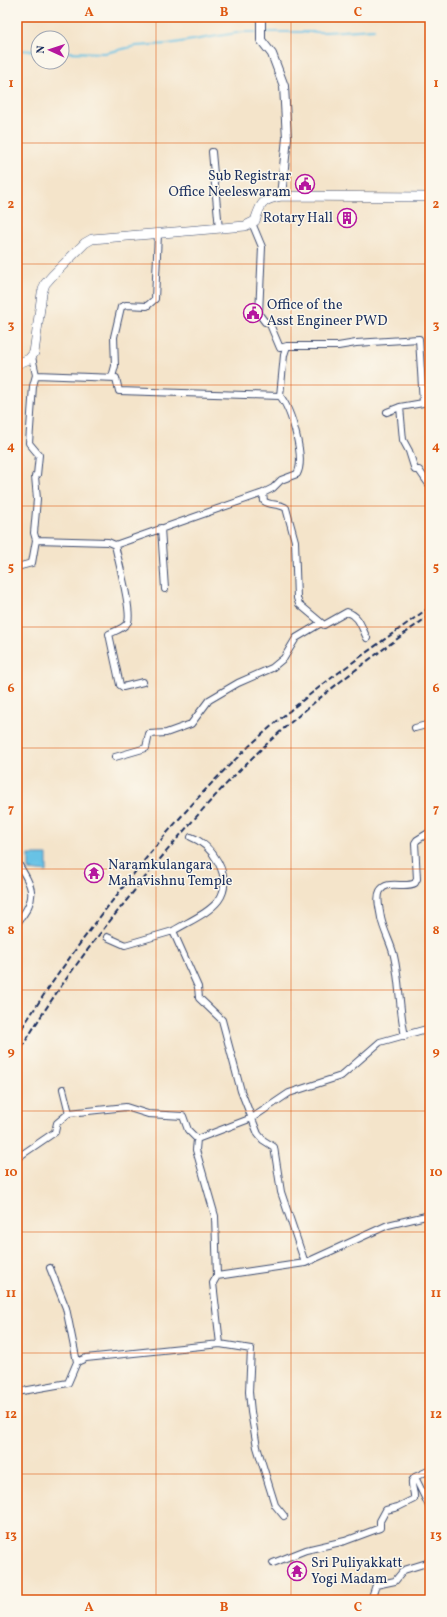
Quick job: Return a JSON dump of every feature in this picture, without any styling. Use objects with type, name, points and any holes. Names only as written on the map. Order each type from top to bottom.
[{"type":"main road","points":[[17,364],[32,357],[35,349],[42,294],[45,284],[85,243],[100,238],[245,226],[252,224],[264,200],[281,196],[430,197]]},
{"type":"street","points":[[261,17],[261,40],[272,54],[284,86],[287,138],[281,196]]},
{"type":"street","points":[[212,152],[219,229]]},
{"type":"street","points":[[252,224],[262,247],[259,314],[265,322],[270,322],[280,348],[288,346],[338,346],[356,343],[419,339],[422,403],[400,407],[387,412]]},
{"type":"street","points":[[112,378],[115,366],[114,337],[121,307],[126,305],[147,306],[155,299],[158,234]]},
{"type":"street","points":[[36,540],[108,542],[115,545],[263,493],[273,488],[281,480],[297,474],[300,469],[300,454],[289,409],[287,404],[280,396],[284,355],[288,346]]},
{"type":"street","points":[[17,567],[32,563],[36,540],[34,533],[37,499],[35,476],[37,475],[39,455],[29,443],[33,386],[36,375],[32,357]]},
{"type":"street","points":[[36,375],[116,378],[120,391],[280,396]]},
{"type":"street","points":[[400,407],[403,440],[409,451],[415,470],[419,470],[428,483],[430,482]]},
{"type":"street","points":[[263,493],[264,501],[267,504],[282,505],[286,508],[295,541],[297,598],[299,604],[324,625],[347,612],[354,614],[359,619],[367,638]]},
{"type":"street","points":[[161,528],[165,589]]},
{"type":"street","points":[[115,545],[129,611],[128,623],[110,634],[112,646],[120,685],[123,687],[143,682]]},
{"type":"street","points":[[115,757],[146,748],[149,734],[166,733],[191,724],[209,700],[238,683],[272,668],[284,658],[296,638],[321,623]]},
{"type":"street","points":[[416,728],[430,724]]},
{"type":"street","points":[[405,1036],[399,1007],[394,957],[383,928],[378,896],[381,889],[386,886],[396,884],[408,885],[415,883],[417,879],[415,843],[417,840],[430,832]]},
{"type":"street","points":[[107,937],[125,945],[173,930],[216,903],[223,896],[226,883],[214,855],[197,840],[191,837]]},
{"type":"street","points":[[17,862],[31,888],[32,897],[17,923]]},
{"type":"street","points":[[173,930],[198,988],[199,998],[222,1020],[241,1091],[258,1134],[263,1140],[274,1147],[281,1192],[305,1263]]},
{"type":"street","points":[[197,1139],[252,1118],[283,1096],[340,1076],[380,1042],[430,1028]]},
{"type":"street","points":[[63,1089],[69,1113]]},
{"type":"street","points":[[17,1158],[55,1132],[57,1123],[69,1113],[126,1107],[148,1114],[183,1116],[188,1130],[197,1139]]},
{"type":"street","points":[[197,1139],[196,1150],[215,1216],[217,1276],[213,1283],[220,1344]]},
{"type":"street","points":[[217,1276],[305,1263],[388,1225],[430,1215]]},
{"type":"street","points":[[17,1392],[68,1383],[77,1362],[66,1308],[50,1268]]},
{"type":"street","points":[[77,1362],[86,1358],[220,1344],[251,1349],[251,1412],[257,1447],[274,1504],[284,1516]]},
{"type":"street","points":[[273,1563],[306,1550],[345,1541],[380,1528],[380,1521],[386,1510],[398,1507],[414,1499],[415,1493],[411,1484],[415,1477],[430,1470]]},
{"type":"street","points":[[415,1477],[430,1508]]},
{"type":"street","points":[[371,1600],[376,1585],[395,1581],[404,1570],[430,1562]]},
{"type":"water","points":[[29,855],[47,855],[47,872],[29,870]]},
{"type":"waterway","points":[[266,32],[326,32],[374,29]]},
{"type":"waterway","points":[[70,52],[105,53],[136,46],[168,44],[243,32],[256,32]]},
{"type":"waterway","points":[[17,50],[30,51]]},
{"type":"railway","points":[[17,1036],[70,957],[99,919],[182,815],[211,784],[242,753],[286,713],[357,659],[430,607]]},
{"type":"railway","points":[[17,1056],[41,1015],[96,938],[202,810],[251,759],[293,720],[361,666],[430,615]]},
{"type":"place","name":"Sub Registrar Office Neeleswaram","points":[[305,184]]},
{"type":"place","name":"Rotary Hall","points":[[347,218]]},
{"type":"place","name":"Office of the Asst Engineer PWD","points":[[253,313]]},
{"type":"place","name":"Naramkulangara Mahavishnu Temple","points":[[94,873]]},
{"type":"place","name":"Sri Puliyakkatt Yogi Madam","points":[[297,1571]]}]
